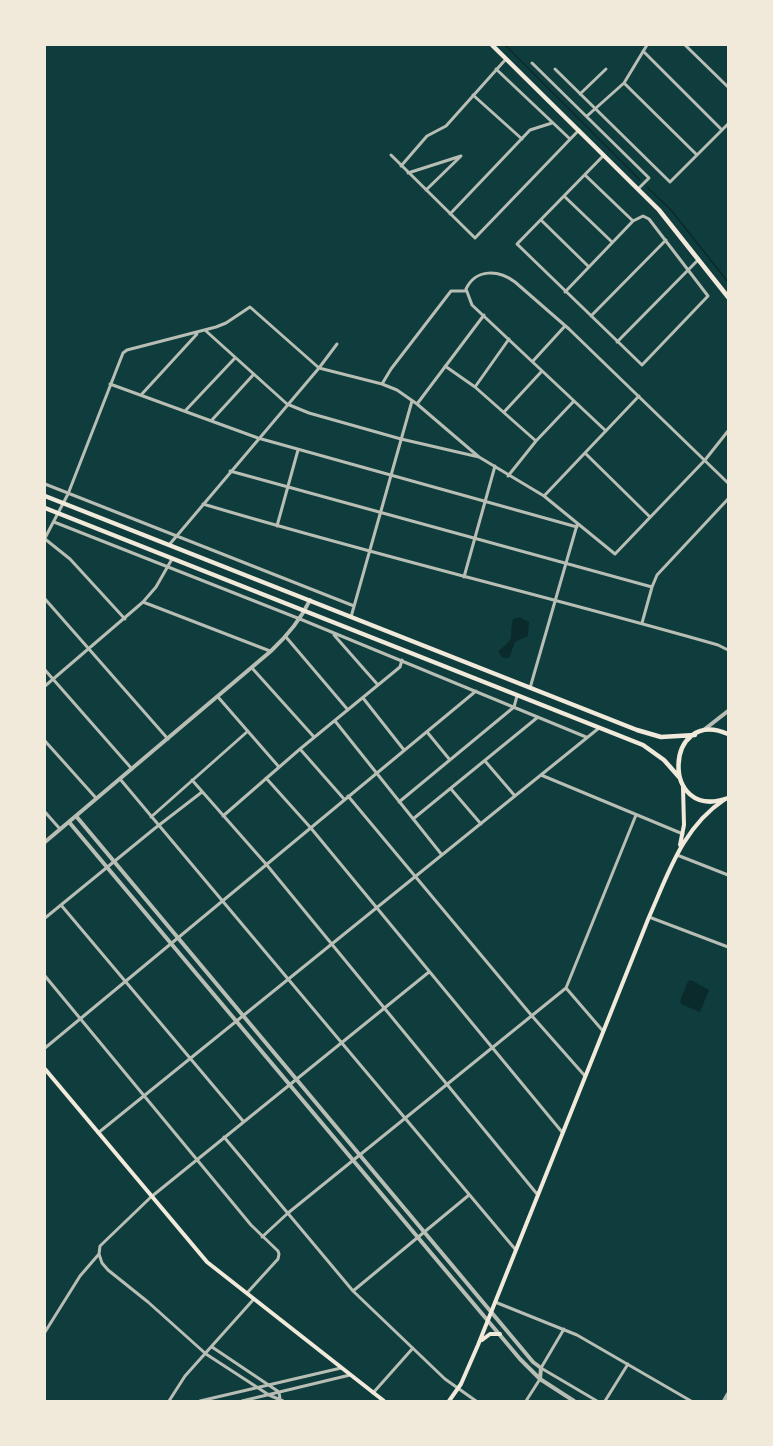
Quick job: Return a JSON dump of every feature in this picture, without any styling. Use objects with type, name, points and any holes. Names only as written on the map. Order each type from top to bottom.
[{"type":"main road","points":[[492,45],[659,210],[728,297]]},
{"type":"main road","points":[[45,496],[649,734],[670,738],[695,735]]},
{"type":"main road","points":[[45,508],[654,751],[679,777]]},
{"type":"main road","points":[[180,562],[184,551]]},
{"type":"main road","points":[[517,696],[521,684]]},
{"type":"main road","points":[[727,798],[710,801],[695,797],[684,787],[677,765],[679,753],[686,742],[695,735],[714,730],[728,734]]},
{"type":"main road","points":[[677,855],[685,815],[684,787]]},
{"type":"main road","points":[[449,1401],[478,1345],[649,917],[677,855],[698,821],[727,798]]},
{"type":"main road","points":[[45,1069],[150,1197],[207,1262],[384,1401]]},
{"type":"main road","points":[[478,1345],[490,1334],[500,1334]]},
{"type":"street","points":[[587,116],[624,82],[647,45]]},
{"type":"street","points":[[685,45],[728,87]]},
{"type":"street","points":[[643,51],[722,130]]},
{"type":"street","points":[[401,166],[427,136],[446,126],[506,59]]},
{"type":"street","points":[[532,63],[649,178],[638,189]]},
{"type":"street","points":[[496,69],[570,140]]},
{"type":"street","points":[[555,69],[670,182],[728,124]]},
{"type":"street","points":[[580,94],[606,69]]},
{"type":"street","points":[[624,82],[697,156]]},
{"type":"street","points":[[473,95],[522,139]]},
{"type":"street","points":[[450,214],[530,130],[552,123]]},
{"type":"street","points":[[391,155],[475,238],[579,130]]},
{"type":"street","points":[[566,292],[633,221],[643,216],[666,240],[707,292],[706,299],[642,365],[617,342],[517,244],[604,155]]},
{"type":"street","points":[[408,172],[461,156],[426,190]]},
{"type":"street","points":[[585,174],[633,221]]},
{"type":"street","points":[[564,196],[613,243]]},
{"type":"street","points":[[541,220],[589,267]]},
{"type":"street","points":[[591,316],[666,240]]},
{"type":"street","points":[[617,342],[699,260]]},
{"type":"street","points":[[606,431],[472,305],[466,292],[469,282],[477,276],[489,273],[500,274],[515,282],[565,326],[728,483]]},
{"type":"street","points":[[382,384],[451,291],[466,292]]},
{"type":"street","points":[[125,619],[70,559],[45,539],[68,494],[125,351],[206,331],[226,323],[250,307],[319,368],[382,384],[412,400],[479,457],[544,496],[615,554],[705,460],[728,431]]},
{"type":"street","points":[[417,404],[484,315]]},
{"type":"street","points":[[533,361],[565,326]]},
{"type":"street","points":[[206,331],[287,404],[309,413],[401,439],[479,457]]},
{"type":"street","points":[[141,395],[198,333]]},
{"type":"street","points":[[475,387],[509,339]]},
{"type":"street","points":[[169,544],[337,344]]},
{"type":"street","points":[[185,411],[236,358]]},
{"type":"street","points":[[446,366],[475,387],[536,441]]},
{"type":"street","points":[[504,412],[542,371]]},
{"type":"street","points":[[211,420],[254,374]]},
{"type":"street","points":[[110,384],[258,438],[485,502],[577,525]]},
{"type":"street","points":[[544,496],[639,396]]},
{"type":"street","points":[[351,617],[412,400]]},
{"type":"street","points":[[508,476],[536,441],[574,401]]},
{"type":"street","points":[[277,526],[298,449]]},
{"type":"street","points":[[585,453],[650,517]]},
{"type":"street","points":[[464,577],[495,466]]},
{"type":"street","points":[[230,471],[652,587]]},
{"type":"street","points":[[45,484],[354,606]]},
{"type":"street","points":[[642,624],[657,575],[728,500]]},
{"type":"street","points":[[203,504],[718,645],[728,650]]},
{"type":"street","points":[[54,522],[402,660],[587,738]]},
{"type":"street","points":[[530,688],[577,525]]},
{"type":"street","points":[[45,686],[143,602],[156,586],[172,559]]},
{"type":"street","points":[[45,599],[168,739]]},
{"type":"street","points":[[45,842],[271,651],[300,619],[309,600]]},
{"type":"street","points":[[143,602],[271,651]]},
{"type":"street","points":[[332,633],[378,686]]},
{"type":"street","points":[[286,637],[348,710]]},
{"type":"street","points":[[223,816],[314,737],[400,667],[402,660]]},
{"type":"street","points":[[252,668],[314,737]]},
{"type":"street","points":[[45,670],[132,770]]},
{"type":"street","points":[[45,1048],[476,691]]},
{"type":"street","points":[[399,801],[514,707],[517,696]]},
{"type":"street","points":[[218,697],[279,767]]},
{"type":"street","points":[[363,698],[404,750]]},
{"type":"street","points":[[701,732],[728,711]]},
{"type":"street","points":[[413,819],[538,717]]},
{"type":"street","points":[[334,721],[442,855]]},
{"type":"street","points":[[98,1133],[599,728]]},
{"type":"street","points":[[151,817],[248,731]]},
{"type":"street","points":[[427,732],[450,760]]},
{"type":"street","points":[[45,741],[96,799]]},
{"type":"street","points":[[300,749],[344,799]]},
{"type":"street","points":[[485,760],[515,796]]},
{"type":"street","points":[[541,775],[683,834]]},
{"type":"street","points":[[266,778],[310,827],[562,1132]]},
{"type":"street","points":[[120,779],[515,1249]]},
{"type":"street","points":[[192,780],[266,864],[537,1194]]},
{"type":"street","points":[[451,788],[481,824]]},
{"type":"street","points":[[45,918],[158,825],[202,792]]},
{"type":"street","points":[[348,796],[585,1076]]},
{"type":"street","points":[[45,812],[60,830]]},
{"type":"street","points":[[262,1237],[288,1213],[566,988],[570,983],[636,814]]},
{"type":"street","points":[[76,816],[533,1362],[597,1401]]},
{"type":"street","points":[[69,822],[500,1334],[540,1379],[574,1401]]},
{"type":"street","points":[[677,855],[728,875]]},
{"type":"street","points":[[61,905],[243,1122]]},
{"type":"street","points":[[649,917],[728,947]]},
{"type":"street","points":[[281,1400],[269,1395],[206,1354],[108,1270],[99,1254],[100,1246],[150,1197],[340,1041],[429,972]]},
{"type":"street","points":[[45,975],[262,1237],[278,1251],[279,1257],[246,1294]]},
{"type":"street","points":[[566,988],[603,1031]]},
{"type":"street","points":[[224,1137],[353,1291],[457,1389],[476,1401]]},
{"type":"street","points":[[353,1291],[469,1194]]},
{"type":"street","points":[[45,1332],[80,1276],[99,1254]]},
{"type":"street","points":[[170,1401],[185,1376],[253,1300]]},
{"type":"street","points":[[494,1302],[564,1329],[691,1401]]},
{"type":"street","points":[[526,1401],[540,1379],[541,1368],[564,1329]]},
{"type":"street","points":[[212,1347],[279,1392],[281,1400]]},
{"type":"street","points":[[374,1393],[412,1348]]},
{"type":"street","points":[[605,1401],[628,1364]]},
{"type":"street","points":[[200,1401],[217,1399],[341,1368]]},
{"type":"street","points":[[242,1401],[350,1375]]},
{"type":"street","points":[[724,1401],[728,1394]]},
{"type":"water","points":[[519,617],[529,622],[528,636],[515,642],[509,658],[503,658],[498,651],[510,640],[513,619]]},
{"type":"water","points":[[691,980],[709,990],[700,1012],[681,1004],[680,1001],[688,981]]},
{"type":"waterway","points":[[505,45],[640,180]]},
{"type":"waterway","points":[[647,187],[671,210],[728,282]]}]
